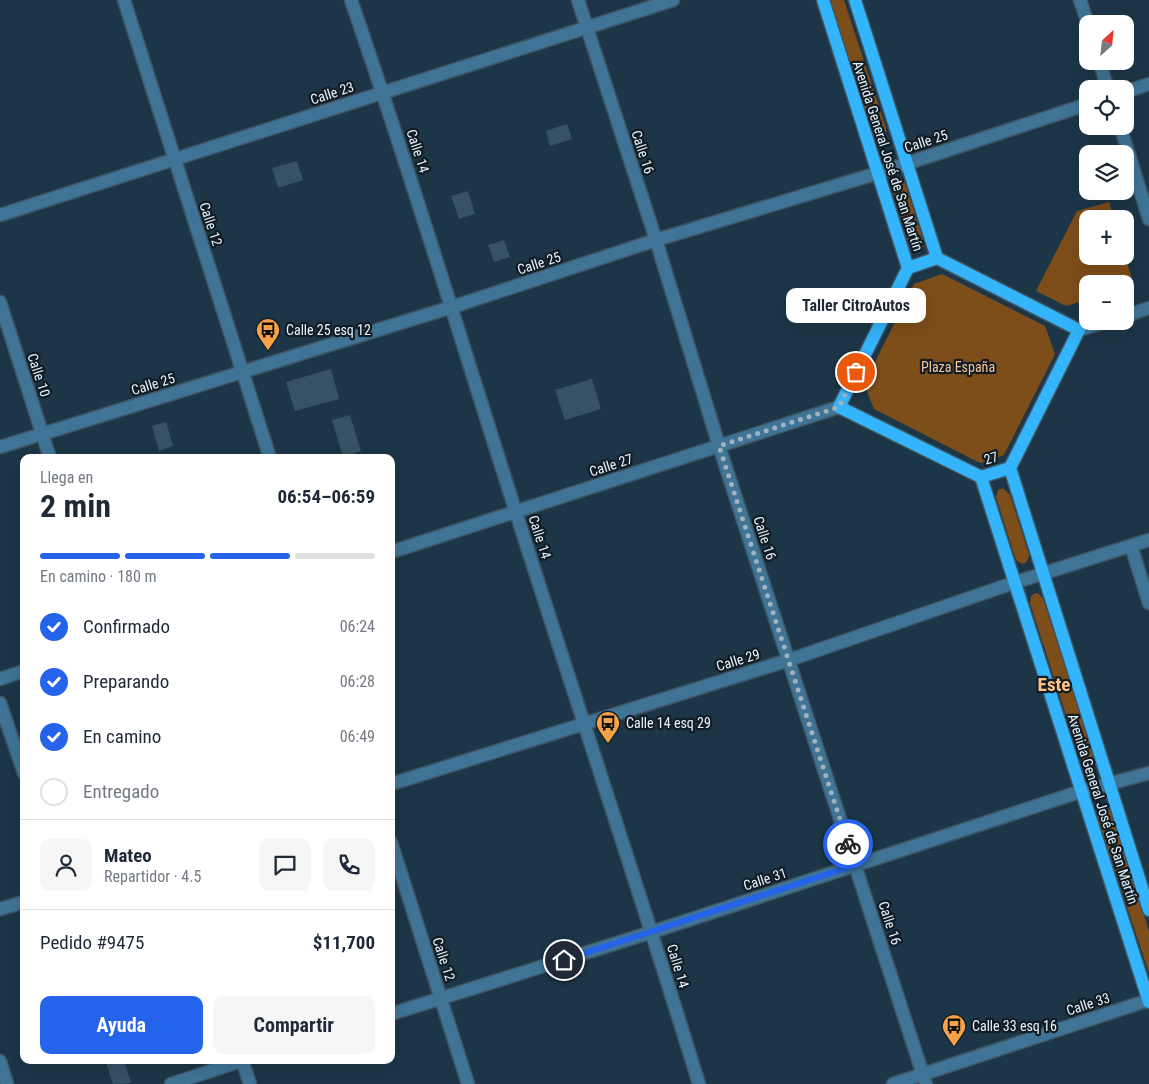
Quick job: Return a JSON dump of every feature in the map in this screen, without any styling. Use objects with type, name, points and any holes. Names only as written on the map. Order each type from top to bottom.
[{"type":"main road","name":"Avenida General José de San Martín","points":[[823,0],[908,268],[839,407]]},
{"type":"main road","name":"Avenida General José de San Martín","points":[[855,0],[937,258],[1079,330]]},
{"type":"main road","points":[[908,268],[937,258]]},
{"type":"main road","points":[[1010,468],[1079,330]]},
{"type":"main road","points":[[839,407],[982,477]]},
{"type":"main road","name":"Avenida General José de San Martín","points":[[1010,468],[1149,910]]},
{"type":"main road","name":"27","points":[[982,477],[1010,468]]},
{"type":"main road","name":"Avenida General José de San Martín","points":[[982,477],[1149,1001]]},
{"type":"street","name":"Calle 12","points":[[124,0],[269,454]]},
{"type":"street","name":"Calle 14","points":[[351,0],[452,307],[699,1084]]},
{"type":"street","name":"Calle 16","points":[[578,0],[656,240],[719,446],[925,1079]]},
{"type":"street","name":"Calle 23","points":[[0,215],[673,0]]},
{"type":"street","points":[[1080,0],[1085,15]]},
{"type":"street","points":[[1134,89],[1149,84]]},
{"type":"street","name":"Calle 25","points":[[0,447],[452,307],[656,240],[878,173],[1079,107]]},
{"type":"street","points":[[1123,135],[1149,219]]},
{"type":"street","name":"Calle 10","points":[[0,302],[49,454]]},
{"type":"street","points":[[1134,313],[1149,308]]},
{"type":"street","name":"Calle 27","points":[[395,551],[839,407]]},
{"type":"street","name":"Calle 29","points":[[395,783],[789,660],[1016,582],[1149,540]]},
{"type":"street","points":[[1131,546],[1149,603]]},
{"type":"street","points":[[0,679],[20,672]]},
{"type":"street","points":[[0,703],[20,761]]},
{"type":"street","name":"Calle 31","points":[[395,1013],[652,932],[1082,791],[1149,773]]},
{"type":"street","name":"Calle 12","points":[[395,854],[468,1084]]},
{"type":"street","points":[[0,909],[20,903]]},
{"type":"street","name":"Calle 33","points":[[893,1084],[925,1079],[1149,1001]]},
{"type":"street","points":[[0,1062],[7,1084]]},
{"type":"street","points":[[171,1084],[231,1064]]},
{"type":"street","points":[[244,1064],[250,1084]]},
{"type":"green space","points":[[830,0],[844,0],[886,128],[883,138],[877,138],[872,132]]},
{"type":"green space","points":[[895,177],[901,178],[905,183],[924,243],[922,250],[916,253],[910,248],[891,185],[891,181]]},
{"type":"green space","points":[[1109,202],[1111,210],[1081,210]]},
{"type":"green space","points":[[1079,210],[1079,265],[1128,265],[1131,275],[1079,275],[1079,302],[1066,306],[1036,291]]},
{"type":"green space","name":"Plaza España","points":[[942,274],[1045,326],[1055,354],[1004,455],[980,463],[874,409],[864,384],[914,284]]},
{"type":"green space","points":[[1003,488],[1010,495],[1029,555],[1027,561],[1022,564],[1016,560],[996,497],[998,490]]},
{"type":"green space","points":[[1036,593],[1043,599],[1093,751],[1090,761],[1083,761],[1079,755],[1030,603],[1031,596]]},
{"type":"green space","points":[[1101,807],[1107,807],[1111,812],[1149,931],[1149,973],[1097,816],[1097,812]]},
{"type":"building","points":[[567,124],[572,139],[550,146],[546,131]]},
{"type":"building","points":[[297,161],[303,180],[278,188],[272,168]]},
{"type":"building","points":[[468,191],[475,214],[459,219],[451,196]]},
{"type":"building","points":[[504,240],[510,257],[494,262],[488,245]]},
{"type":"building","points":[[331,369],[339,399],[295,411],[286,382]]},
{"type":"building","points":[[592,379],[601,409],[565,420],[555,390]]},
{"type":"building","points":[[350,415],[361,451],[352,454],[342,454],[332,420]]},
{"type":"building","points":[[166,422],[173,446],[159,451],[152,426]]},
{"type":"building","points":[[106,1064],[125,1064],[131,1083],[113,1084]]},
{"type":"way so far","points":[[848,844],[719,446],[839,407],[856,372]]},
{"type":"place","name":"Calle 25 esq 12","points":[[268,351]]},
{"type":"place","name":"Taller CitroAutos","points":[[856,372]]},
{"type":"place","name":"Calle 14 esq 29","points":[[608,744]]},
{"type":"place","name":"Calle 33 esq 16","points":[[954,1047]]},
{"type":"district","name":"Este","points":[[1054,684]]},
{"type":"route","points":[[564,960],[855,865],[848,844]]}]
